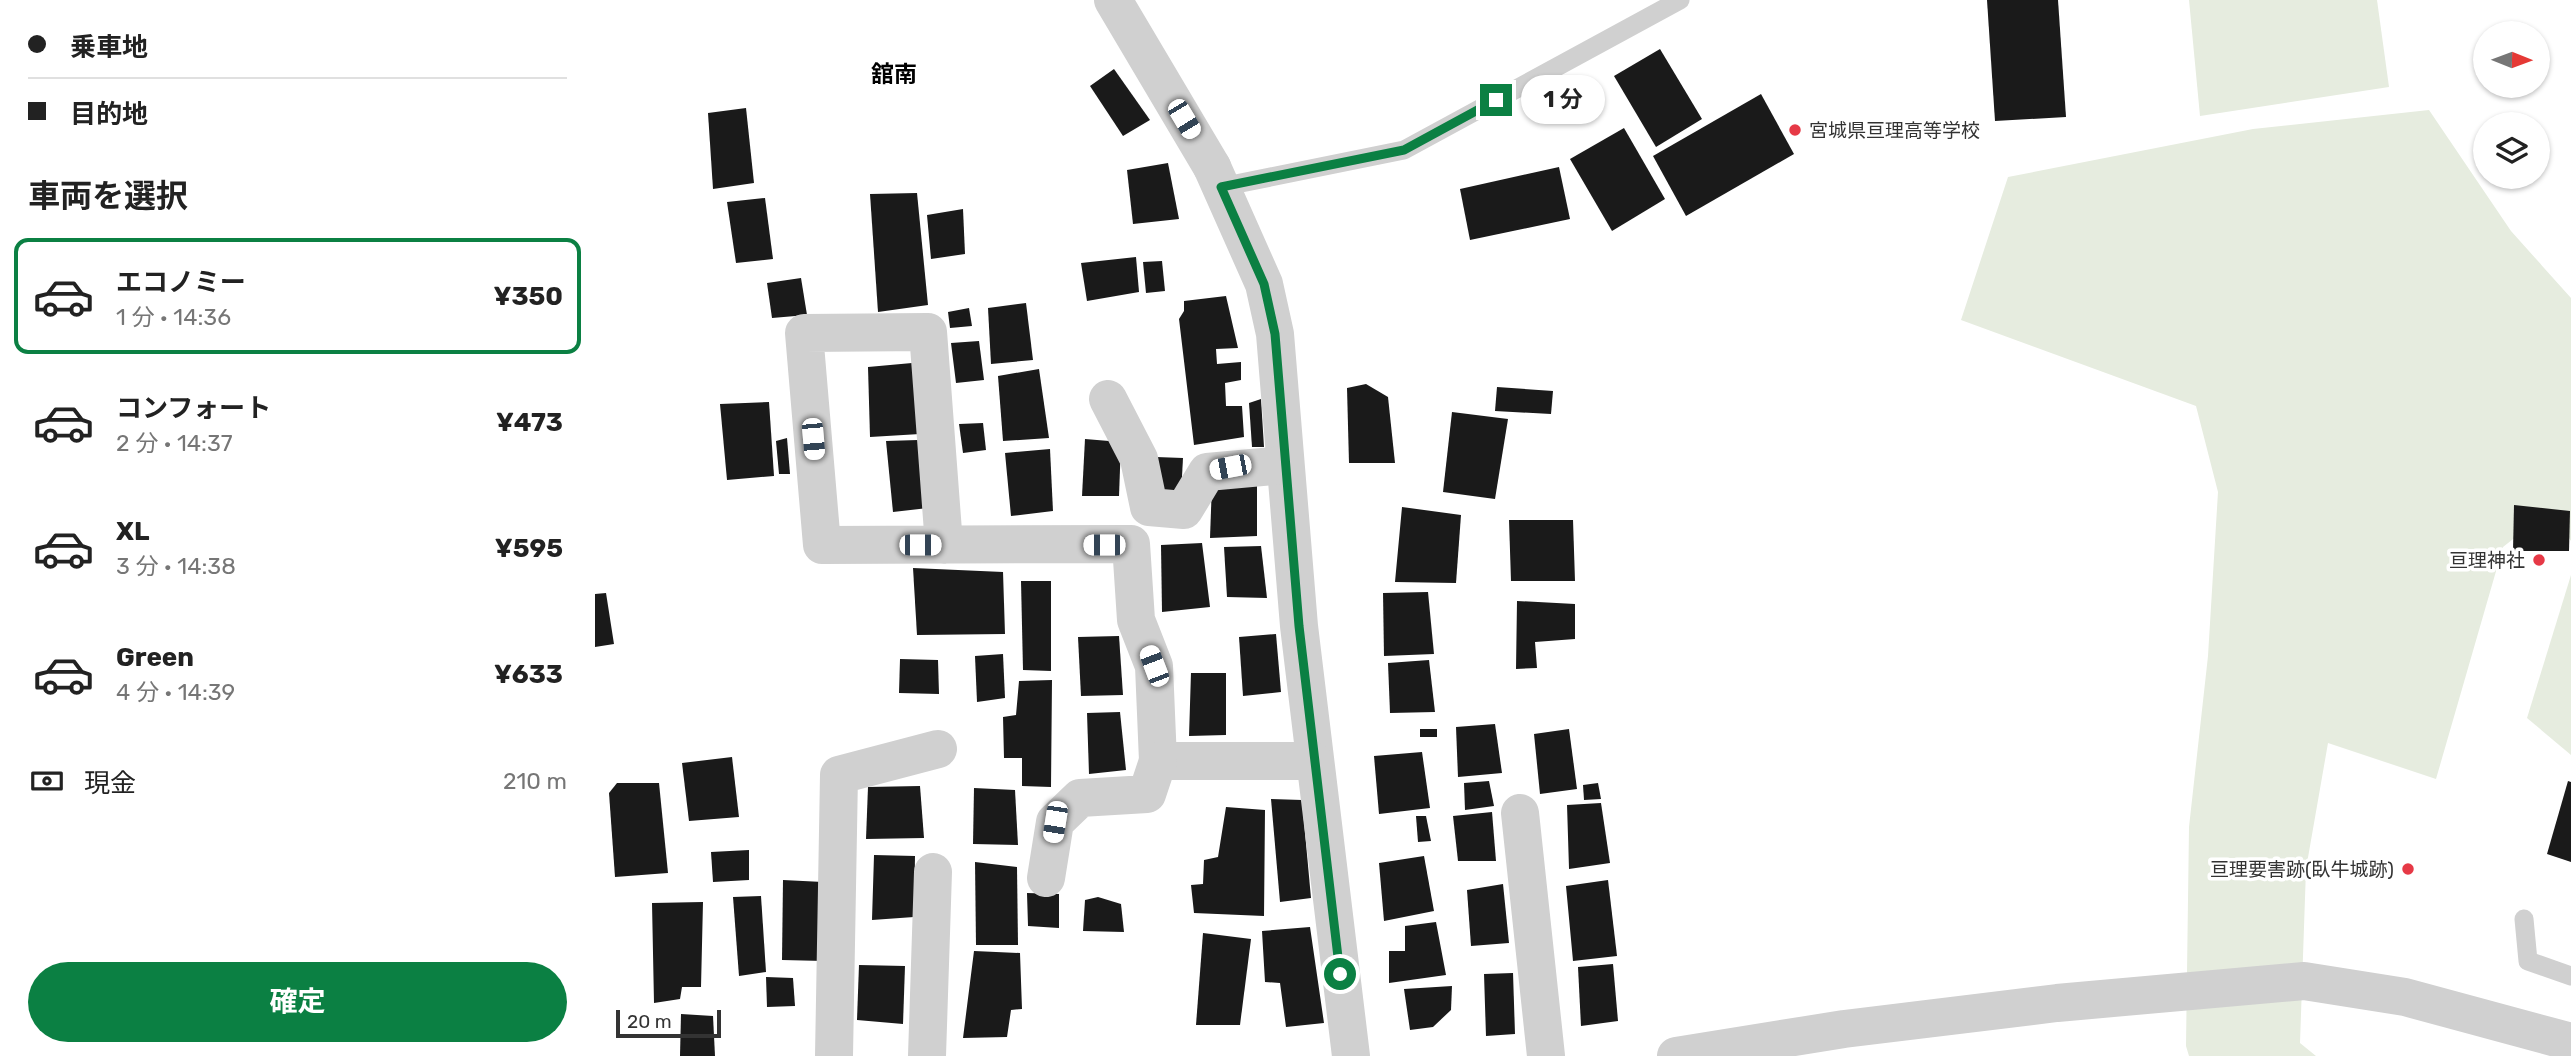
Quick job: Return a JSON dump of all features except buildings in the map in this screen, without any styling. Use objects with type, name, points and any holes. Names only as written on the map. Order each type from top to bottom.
[{"type":"street","points":[[1113,0],[1216,177],[1264,284],[1275,334],[1314,761],[1351,1056]]},
{"type":"street","points":[[944,545],[928,332],[804,333],[822,545],[944,545],[1131,544],[1136,620],[1154,666],[1158,761],[1147,794],[1080,798],[1055,822],[1046,878]]},
{"type":"street","points":[[1108,398],[1139,458],[1149,507],[1185,510],[1207,472],[1285,465]]},
{"type":"street","points":[[834,1056],[839,775],[938,748]]},
{"type":"street","points":[[1158,761],[1314,761]]},
{"type":"street","points":[[1520,813],[1546,1056]]},
{"type":"street","points":[[927,1056],[933,873]]},
{"type":"street","points":[[1677,1056],[1844,1029],[2057,1003],[2304,981],[2405,997],[2571,1042]]},
{"type":"lane","points":[[1216,177],[1404,150],[1680,0]]},
{"type":"lane","points":[[2524,919],[2528,961],[2571,976]]},
{"type":"shaded area","points":[[2189,0],[2377,0],[2389,87],[2200,116]]},
{"type":"shaded area","points":[[2429,110],[2473,175],[2473,189],[2483,189],[2511,231],[2571,298],[2571,541],[2550,510],[2503,547],[2436,779],[2328,743],[2306,869],[2300,1043],[2316,1056],[2189,1056],[2186,1046],[2189,827],[2208,656],[2218,492],[2196,406],[1961,320],[2008,177],[2253,129]]},
{"type":"shaded area","points":[[2571,575],[2571,755],[2527,718]]},
{"type":"place","name":"宮城県亘理高等学校","points":[[1795,130]]},
{"type":"place","name":"亘理神社","points":[[2539,560]]},
{"type":"place","name":"亘理要害跡(臥牛城跡)","points":[[2408,869]]},
{"type":"district","name":"舘南","points":[[894,74]]},
{"type":"route","points":[[1340,974],[1299,626],[1275,334],[1264,284],[1221,187],[1404,150],[1496,100]]}]
